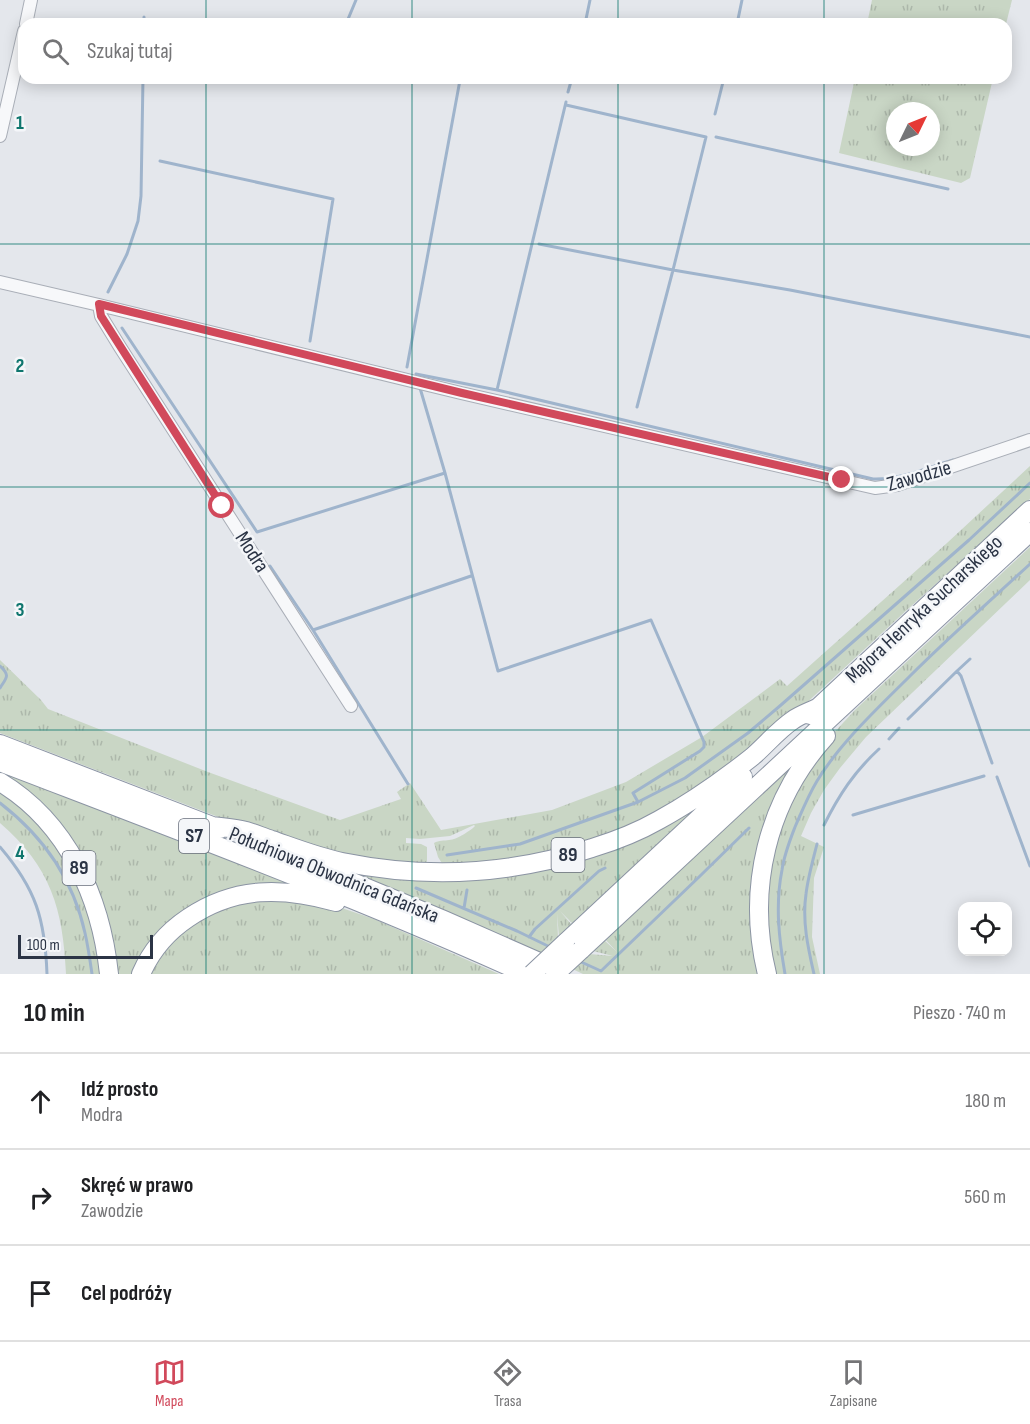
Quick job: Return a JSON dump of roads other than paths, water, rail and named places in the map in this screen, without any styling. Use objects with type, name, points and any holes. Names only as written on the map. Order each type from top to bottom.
[{"type":"highway","name":"Majora Henryka Sucharskiego","points":[[817,708],[1030,510]]},
{"type":"highway","name":"Majora Henryka Sucharskiego","points":[[868,683],[1030,532]]},
{"type":"highway","name":"89","points":[[532,974],[573,947],[868,683]]},
{"type":"highway","name":"89","points":[[767,974],[760,937],[759,894],[765,852],[771,832],[781,806],[805,762],[868,683]]},
{"type":"highway","name":"89","points":[[211,826],[243,830],[319,856],[376,868],[462,873],[528,865],[603,844],[657,822],[720,782],[793,721],[817,708]]},
{"type":"highway","name":"89","points":[[555,974],[573,947],[817,708]]},
{"type":"highway","name":"Południowa Obwodnica Gdańska","points":[[0,744],[444,920],[564,974]]},
{"type":"highway","name":"Południowa Obwodnica Gdańska","points":[[0,762],[387,913],[526,974]]},
{"type":"highway","name":"89","points":[[0,782],[23,798],[50,825],[81,871],[94,900],[103,929],[110,974]]},
{"type":"highway","points":[[141,974],[156,946],[182,922],[208,905],[238,895],[261,892],[298,894],[387,913]]},
{"type":"street","points":[[27,18],[31,0]]},
{"type":"street","points":[[0,136],[18,57]]},
{"type":"street","name":"Zawodzie","points":[[0,282],[462,393],[875,488],[897,485],[1030,440]]},
{"type":"street","name":"Modra","points":[[99,304],[101,316],[351,706]]},
{"type":"waterway","points":[[348,18],[356,0]]},
{"type":"waterway","points":[[586,18],[590,0]]},
{"type":"waterway","points":[[738,18],[742,0]]},
{"type":"waterway","points":[[108,292],[127,254],[138,221],[141,196],[143,84]]},
{"type":"waterway","points":[[407,367],[459,84]]},
{"type":"waterway","points":[[568,92],[570,84]]},
{"type":"waterway","points":[[715,114],[722,84]]},
{"type":"waterway","points":[[416,374],[497,390],[566,102]]},
{"type":"waterway","points":[[539,244],[673,270],[706,137],[566,105]]},
{"type":"waterway","points":[[716,137],[948,189]]},
{"type":"waterway","points":[[160,161],[333,199],[310,341]]},
{"type":"waterway","points":[[637,407],[673,270],[790,290],[1030,337]]},
{"type":"waterway","points":[[122,328],[257,532],[445,473]]},
{"type":"waterway","points":[[420,388],[498,671],[651,620],[704,742],[704,747],[633,793],[638,802]]},
{"type":"waterway","points":[[497,390],[873,479],[903,476],[953,460]]},
{"type":"waterway","points":[[447,855],[520,844],[638,802],[685,778],[748,733],[781,705],[969,540],[1030,483]]},
{"type":"waterway","points":[[785,974],[778,909],[783,864],[795,827],[817,781],[848,739],[873,713],[1030,564]]},
{"type":"waterway","points":[[270,566],[313,630],[408,784]]},
{"type":"waterway","points":[[313,630],[471,576]]},
{"type":"waterway","points":[[970,659],[957,671],[961,676],[992,763]]},
{"type":"waterway","points":[[0,666],[6,675],[0,688]]},
{"type":"waterway","points":[[908,719],[957,671]]},
{"type":"waterway","points":[[889,739],[899,728]]},
{"type":"waterway","points":[[824,825],[848,784],[879,749]]},
{"type":"waterway","points":[[853,815],[984,776]]},
{"type":"waterway","points":[[997,777],[1030,866]]},
{"type":"waterway","points":[[0,803],[43,844],[64,877],[80,913],[92,974]]},
{"type":"waterway","points":[[579,961],[601,971],[749,828]]},
{"type":"waterway","points":[[814,974],[806,934],[805,904],[817,844]]},
{"type":"waterway","points":[[0,847],[22,877],[36,906],[44,937],[47,974]]},
{"type":"waterway","points":[[529,937],[535,929],[605,868]]},
{"type":"waterway","points":[[416,888],[552,948]]},
{"type":"waterway","points":[[464,908],[467,890]]}]
